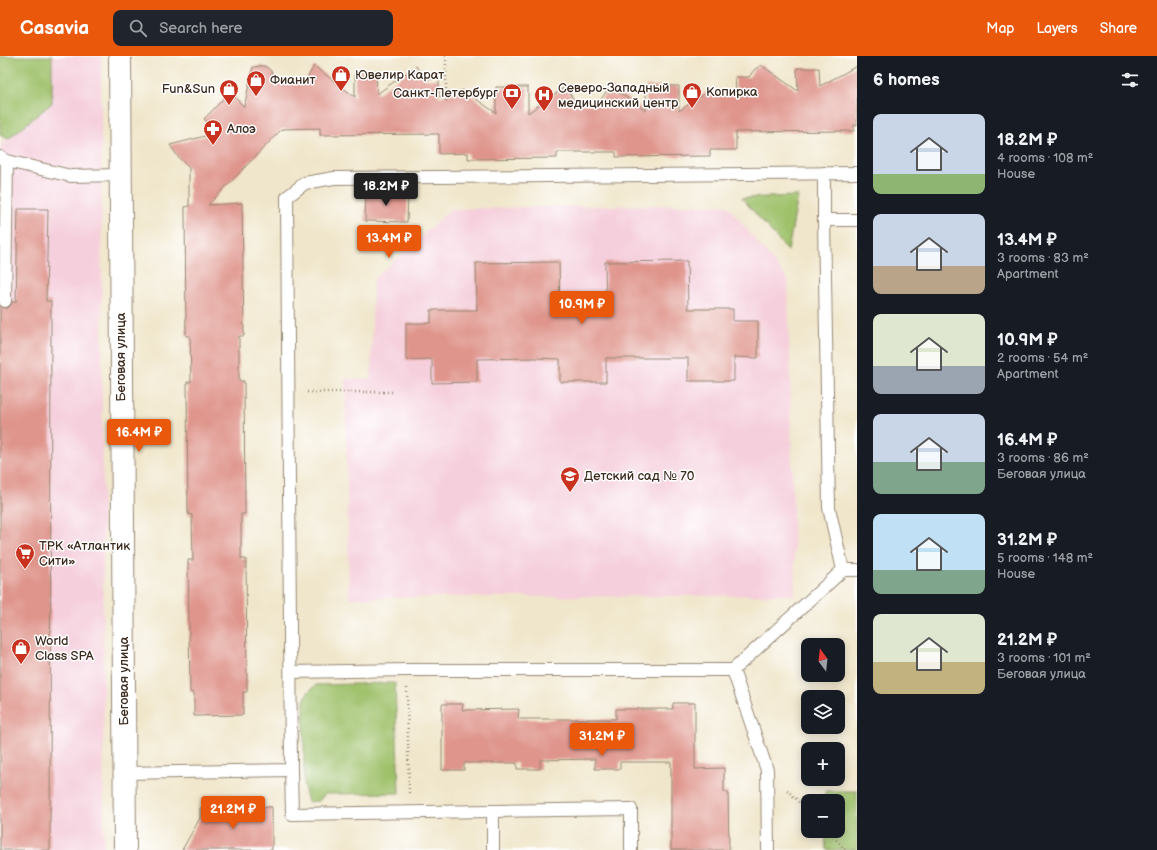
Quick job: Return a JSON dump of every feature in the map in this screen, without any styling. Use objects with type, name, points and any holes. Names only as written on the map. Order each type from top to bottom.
[{"type":"street","name":"Беговая улица","points":[[120,56],[125,850]]},
{"type":"lane","points":[[6,301],[4,158],[71,176],[120,175]]},
{"type":"lane","points":[[824,173],[829,508],[843,570]]},
{"type":"lane","points":[[631,850],[631,809],[292,814],[287,197],[305,182],[334,178],[857,173]]},
{"type":"lane","points":[[824,220],[857,220]]},
{"type":"lane","points":[[291,672],[407,670],[733,670],[843,570],[857,570]]},
{"type":"lane","points":[[733,670],[767,770],[768,850]]},
{"type":"lane","points":[[125,773],[291,770]]},
{"type":"lane","points":[[493,811],[493,850]]},
{"type":"path","points":[[446,56],[446,101]]},
{"type":"path","points":[[289,392],[395,392]]},
{"type":"path","points":[[407,670],[410,812]]},
{"type":"path","points":[[835,838],[846,850]]},
{"type":"shaded area","points":[[52,56],[101,56],[104,850],[0,850],[0,146],[52,103]]},
{"type":"shaded area","name":"Детский сад № 70","points":[[727,205],[788,280],[795,595],[349,598],[345,379],[371,379],[373,280],[451,209]]},
{"type":"green space","points":[[0,56],[52,56],[52,103],[8,139],[0,135]]},
{"type":"green space","points":[[798,196],[788,251],[742,198]]},
{"type":"green space","points":[[395,683],[399,793],[325,794],[319,801],[308,802],[304,786],[304,701],[308,692],[316,685]]},
{"type":"green space","points":[[825,791],[857,791],[857,850],[826,850],[825,838],[845,838],[845,794],[825,794]]},
{"type":"building","points":[[761,65],[798,91],[797,68],[819,68],[820,86],[857,66],[857,125],[854,125],[854,131],[736,132],[736,150],[710,150],[710,156],[616,157],[616,152],[557,152],[557,158],[468,159],[468,153],[439,154],[439,134],[320,135],[320,128],[282,129],[208,205],[242,203],[244,336],[239,336],[239,381],[244,381],[245,514],[241,514],[241,559],[246,559],[247,692],[243,692],[243,715],[194,716],[194,693],[190,692],[188,560],[193,560],[192,515],[188,514],[187,382],[191,382],[190,336],[186,336],[185,207],[189,206],[189,168],[179,158],[170,145],[217,133],[204,119],[230,92],[244,107],[253,67],[264,66],[268,68],[279,80],[306,80],[314,66],[355,97],[355,72],[376,71],[377,94],[416,66],[425,79],[439,79],[439,97],[463,90],[496,113],[496,87],[528,87],[528,113],[565,87],[577,104],[598,104],[610,86],[646,111],[646,86],[679,86],[679,111],[711,89],[736,94],[735,77],[749,77],[754,70]]},
{"type":"building","points":[[366,192],[408,194],[407,222],[365,221]]},
{"type":"building","name":"ТРК «Атлантик Сити»","points":[[18,209],[48,209],[46,301],[51,301],[50,850],[0,850],[0,306],[8,308],[12,302],[16,302]]},
{"type":"building","points":[[687,261],[688,309],[733,309],[733,321],[758,321],[758,358],[734,357],[734,381],[688,381],[688,358],[606,358],[606,382],[560,382],[560,359],[535,358],[477,359],[477,382],[432,383],[432,359],[406,360],[406,323],[431,323],[431,310],[477,310],[476,263],[559,262],[560,310],[606,309],[605,262]]},
{"type":"building","points":[[673,703],[695,703],[695,769],[724,768],[724,792],[728,792],[729,850],[671,850],[671,762],[620,762],[620,769],[595,769],[595,759],[540,760],[540,769],[517,769],[517,763],[464,763],[464,770],[442,770],[442,704],[463,704],[462,710],[519,709],[518,719],[616,719],[616,709],[673,709]]},
{"type":"building","points":[[272,807],[272,850],[182,850],[200,818],[200,808]]},
{"type":"place","name":"Ювелир Карат","points":[[341,92]]},
{"type":"place","name":"Фианит","points":[[256,97]]},
{"type":"place","name":"Fun&Sun","points":[[229,106]]},
{"type":"place","name":"Копирка","points":[[692,109]]},
{"type":"place","name":"Санкт-Петербург","points":[[512,110]]},
{"type":"place","name":"Северо-Западный медицинский центр","points":[[544,112]]},
{"type":"place","name":"Алоэ","points":[[213,146]]},
{"type":"place","name":"Детский сад № 70","points":[[570,493]]},
{"type":"place","name":"ТРК «Атлантик Сити»","points":[[25,570]]},
{"type":"place","name":"World Class SPA","points":[[21,665]]}]
